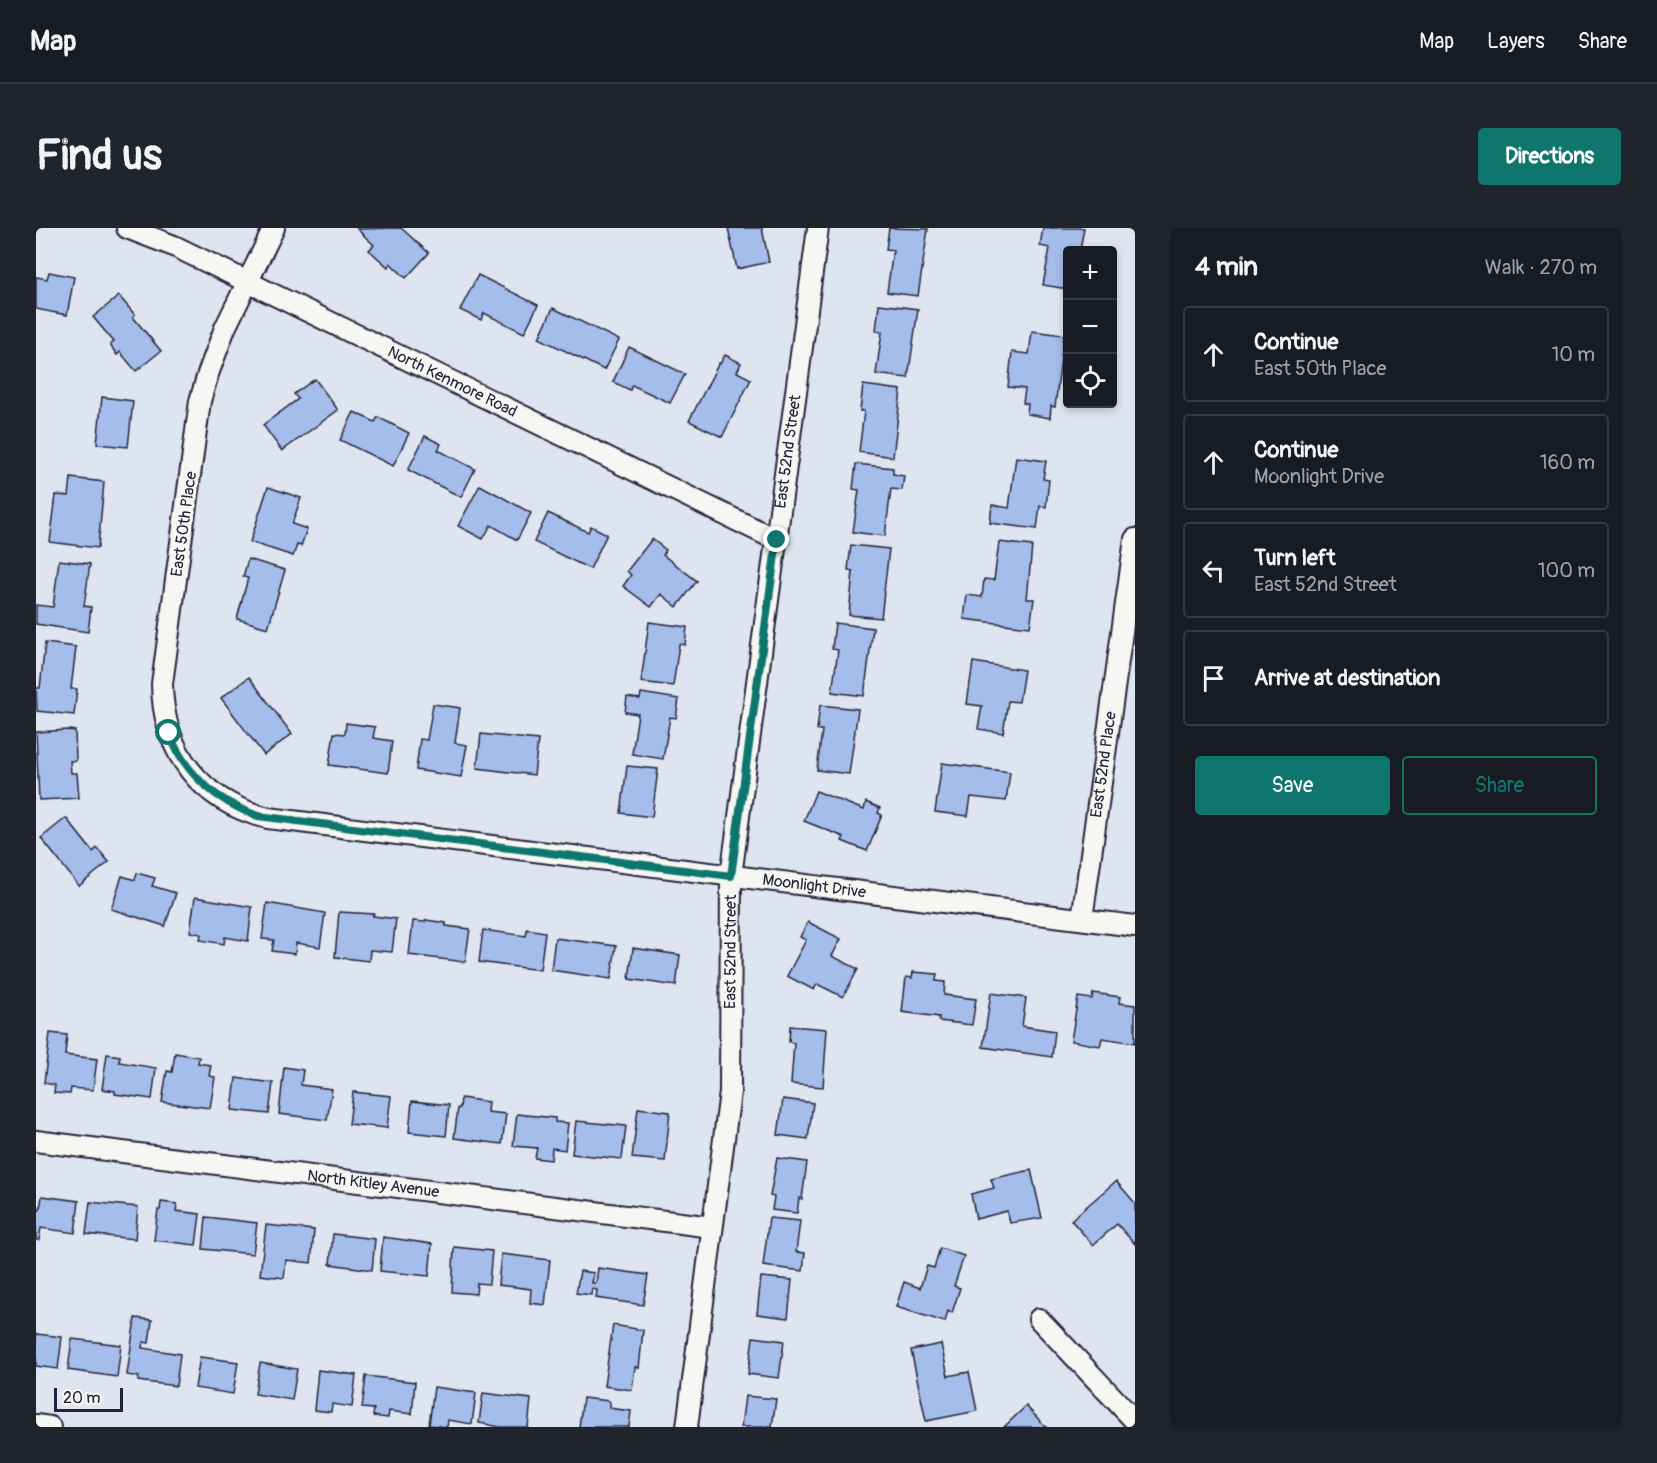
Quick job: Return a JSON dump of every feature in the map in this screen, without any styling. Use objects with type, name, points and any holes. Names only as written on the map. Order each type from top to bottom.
[{"type":"street","name":"North Kenmore Road","points":[[127,228],[174,246],[777,540]]},
{"type":"street","name":"East 50th Place","points":[[189,768],[182,760],[169,733],[163,704],[162,684],[200,401],[214,355],[274,228]]},
{"type":"street","name":"East 52nd Street","points":[[687,1427],[730,1092],[731,876],[818,228]]},
{"type":"street","name":"East 52nd Place","points":[[1082,920],[1135,539]]},
{"type":"street","name":"Moonlight Drive","points":[[189,768],[201,782],[224,800],[240,809],[268,818],[1135,926]]},
{"type":"street","name":"North Kitley Avenue","points":[[36,1141],[712,1227]]},
{"type":"street","points":[[1039,1319],[1135,1421]]},
{"type":"street","points":[[36,1425],[50,1427]]},
{"type":"building","points":[[401,228],[429,253],[406,278],[390,263],[388,267],[369,250],[374,245],[357,229]]},
{"type":"building","points":[[728,228],[762,228],[769,262],[737,269]]},
{"type":"building","points":[[889,228],[928,229],[918,296],[887,292],[893,250],[886,249]]},
{"type":"building","points":[[1043,228],[1084,228],[1081,246],[1063,246],[1063,288],[1043,285],[1050,248],[1040,246]]},
{"type":"building","points":[[49,272],[74,277],[67,315],[36,309],[36,277],[47,279]]},
{"type":"building","points":[[478,275],[538,305],[524,333],[484,313],[481,320],[460,310]]},
{"type":"building","points":[[119,296],[161,351],[136,371],[120,352],[117,355],[110,345],[114,342],[93,317]]},
{"type":"building","points":[[879,304],[918,309],[908,378],[876,374],[882,332],[876,331]]},
{"type":"building","points":[[553,308],[619,340],[604,370],[539,338]]},
{"type":"building","points":[[1032,331],[1063,335],[1055,407],[1051,406],[1050,418],[1027,414],[1028,404],[1023,403],[1025,389],[1008,387],[1012,352],[1029,354]]},
{"type":"building","points":[[629,347],[685,374],[670,403],[632,385],[630,390],[613,382]]},
{"type":"building","points":[[725,355],[741,363],[737,372],[751,379],[722,437],[689,421]]},
{"type":"building","points":[[315,379],[338,410],[282,451],[263,425],[298,399],[294,394]]},
{"type":"building","points":[[863,385],[901,390],[893,457],[859,452],[864,411],[860,411]]},
{"type":"building","points":[[102,397],[133,401],[128,447],[97,444]]},
{"type":"building","points":[[354,412],[375,422],[378,417],[409,433],[393,466],[340,440]]},
{"type":"building","points":[[425,436],[441,444],[438,450],[475,469],[461,497],[408,470]]},
{"type":"building","points":[[1016,457],[1046,461],[1043,479],[1049,480],[1046,507],[1040,506],[1037,529],[990,523],[992,505],[1009,508]]},
{"type":"building","points":[[856,464],[893,468],[893,474],[904,476],[902,490],[891,489],[885,536],[853,532],[859,490],[853,489]]},
{"type":"building","points":[[71,478],[104,482],[98,548],[50,542],[56,495],[69,496]]},
{"type":"building","points":[[480,485],[531,513],[517,540],[491,525],[483,539],[458,526]]},
{"type":"building","points":[[268,487],[301,498],[292,524],[307,529],[301,546],[297,545],[293,556],[250,542]]},
{"type":"building","points":[[548,513],[588,532],[591,526],[607,534],[590,569],[534,542]]},
{"type":"building","points":[[652,539],[666,550],[663,555],[697,581],[677,607],[661,594],[651,607],[623,586],[631,575],[627,571]]},
{"type":"building","points":[[999,542],[1032,546],[1027,599],[1034,599],[1030,627],[964,619],[967,595],[982,597],[984,579],[994,580]]},
{"type":"building","points":[[851,545],[889,549],[881,618],[849,615],[853,571],[848,570]]},
{"type":"building","points":[[248,559],[285,570],[268,628],[237,619],[248,578],[243,577]]},
{"type":"building","points":[[59,560],[90,564],[84,606],[91,607],[88,632],[36,624],[36,605],[53,607]]},
{"type":"building","points":[[649,622],[687,627],[685,645],[679,644],[673,686],[641,682]]},
{"type":"building","points":[[835,623],[873,628],[864,696],[832,692],[838,650],[832,649]]},
{"type":"building","points":[[45,643],[76,647],[71,689],[77,689],[74,715],[37,711],[36,688],[40,688]]},
{"type":"building","points":[[973,662],[1024,670],[1019,702],[1008,701],[1003,733],[978,729],[982,706],[967,704]]},
{"type":"building","points":[[249,677],[292,734],[264,755],[221,698]]},
{"type":"building","points":[[641,693],[679,699],[676,718],[670,717],[663,759],[632,754],[638,714],[625,712],[627,697],[640,699]]},
{"type":"building","points":[[433,704],[460,708],[455,743],[467,745],[461,777],[416,770],[420,739],[427,740]]},
{"type":"building","points":[[820,705],[858,709],[849,774],[817,770],[822,730],[817,730]]},
{"type":"building","points":[[346,723],[375,727],[373,738],[392,741],[388,773],[329,765],[334,733],[345,734]]},
{"type":"building","points":[[75,731],[76,761],[70,761],[71,773],[77,773],[79,798],[39,800],[36,732]]},
{"type":"building","points":[[481,734],[538,740],[534,775],[477,768]]},
{"type":"building","points":[[942,763],[1010,772],[1006,801],[971,797],[968,816],[935,812]]},
{"type":"building","points":[[627,766],[658,769],[652,817],[621,813]]},
{"type":"building","points":[[816,791],[864,810],[866,802],[880,808],[878,813],[882,815],[867,851],[842,841],[844,837],[804,821]]},
{"type":"building","points":[[66,818],[93,852],[97,848],[109,862],[79,886],[41,838]]},
{"type":"building","points":[[137,873],[155,878],[152,886],[176,893],[165,926],[111,909],[122,876],[135,880]]},
{"type":"building","points":[[195,897],[252,907],[248,941],[225,937],[224,944],[200,940],[201,934],[190,932]]},
{"type":"building","points":[[267,903],[325,913],[320,947],[296,943],[295,954],[272,951],[274,940],[262,939]]},
{"type":"building","points":[[339,912],[374,914],[373,916],[396,919],[392,952],[370,950],[369,961],[335,957]]},
{"type":"building","points":[[426,920],[446,923],[446,926],[470,929],[465,962],[409,955],[413,921],[425,922]]},
{"type":"building","points":[[808,922],[841,939],[832,956],[858,969],[843,997],[817,984],[814,990],[787,976],[806,940],[800,937]]},
{"type":"building","points":[[527,929],[545,932],[540,970],[479,962],[483,930],[526,936]]},
{"type":"building","points":[[555,938],[616,946],[611,979],[551,970]]},
{"type":"building","points":[[633,948],[680,955],[676,986],[629,979]]},
{"type":"building","points":[[913,972],[937,974],[936,981],[945,982],[944,995],[976,999],[972,1025],[939,1021],[939,1017],[902,1012],[906,977],[912,978]]},
{"type":"building","points":[[991,993],[1026,998],[1022,1026],[1055,1031],[1052,1057],[983,1047]]},
{"type":"building","points":[[1093,993],[1120,997],[1119,1003],[1135,1005],[1135,1043],[1102,1038],[1100,1046],[1071,1041],[1078,997],[1092,999]]},
{"type":"building","points":[[790,1026],[827,1029],[823,1087],[791,1084],[794,1043],[789,1042]]},
{"type":"building","points":[[50,1033],[67,1035],[65,1055],[97,1059],[93,1090],[71,1088],[70,1094],[54,1093],[55,1085],[44,1083]]},
{"type":"building","points":[[175,1053],[199,1057],[198,1063],[211,1065],[209,1076],[215,1077],[210,1108],[162,1102],[167,1071],[172,1072]]},
{"type":"building","points":[[107,1054],[120,1056],[119,1062],[156,1068],[152,1099],[115,1094],[115,1091],[102,1089]]},
{"type":"building","points":[[284,1067],[303,1070],[301,1085],[332,1089],[327,1120],[279,1114]]},
{"type":"building","points":[[236,1078],[273,1083],[269,1114],[232,1110]]},
{"type":"building","points":[[353,1092],[391,1096],[387,1128],[349,1124]]},
{"type":"building","points":[[461,1098],[488,1102],[487,1112],[506,1114],[502,1144],[454,1138]]},
{"type":"building","points":[[783,1099],[813,1103],[808,1139],[778,1135]]},
{"type":"building","points":[[412,1101],[449,1105],[446,1136],[409,1132]]},
{"type":"building","points":[[638,1108],[670,1112],[665,1161],[632,1158]]},
{"type":"building","points":[[517,1114],[555,1118],[555,1122],[568,1123],[565,1150],[552,1148],[551,1160],[535,1158],[537,1148],[513,1146]]},
{"type":"building","points":[[576,1121],[626,1126],[622,1159],[572,1154]]},
{"type":"building","points":[[777,1158],[807,1162],[802,1199],[799,1198],[797,1213],[772,1210],[774,1197],[770,1196]]},
{"type":"building","points":[[1031,1170],[1042,1218],[1010,1223],[1007,1211],[976,1219],[971,1194],[994,1188],[991,1179]]},
{"type":"building","points":[[1116,1181],[1135,1203],[1135,1244],[1117,1224],[1093,1245],[1071,1220]]},
{"type":"building","points":[[42,1196],[79,1201],[75,1233],[41,1228],[39,1240],[36,1240],[36,1210],[40,1210]]},
{"type":"building","points":[[90,1202],[138,1207],[135,1239],[86,1234]]},
{"type":"building","points":[[161,1202],[177,1204],[176,1211],[200,1214],[196,1245],[154,1240]]},
{"type":"building","points":[[206,1217],[257,1223],[253,1254],[203,1249]]},
{"type":"building","points":[[769,1218],[800,1221],[796,1252],[805,1253],[803,1271],[763,1266]]},
{"type":"building","points":[[266,1225],[314,1230],[311,1263],[286,1260],[284,1278],[260,1275]]},
{"type":"building","points":[[333,1234],[375,1239],[372,1270],[330,1264]]},
{"type":"building","points":[[383,1237],[432,1244],[429,1276],[380,1271]]},
{"type":"building","points":[[454,1247],[492,1251],[489,1284],[477,1283],[476,1294],[452,1292]]},
{"type":"building","points":[[940,1248],[964,1256],[954,1286],[960,1288],[952,1313],[948,1311],[945,1322],[896,1307],[904,1282],[920,1288],[927,1266],[934,1268]]},
{"type":"building","points":[[501,1254],[550,1260],[545,1305],[530,1303],[531,1289],[498,1285]]},
{"type":"building","points":[[598,1268],[648,1275],[643,1305],[596,1298],[597,1290],[592,1289],[591,1295],[576,1293],[580,1271],[594,1273],[592,1283],[596,1283]]},
{"type":"building","points":[[761,1277],[792,1280],[788,1318],[757,1314]]},
{"type":"building","points":[[135,1318],[152,1320],[149,1343],[143,1342],[142,1348],[180,1354],[176,1386],[138,1381],[139,1377],[127,1375]]},
{"type":"building","points":[[613,1325],[643,1330],[639,1368],[635,1367],[632,1390],[604,1386]]},
{"type":"building","points":[[36,1334],[62,1337],[58,1369],[36,1366]]},
{"type":"building","points":[[753,1337],[784,1341],[779,1378],[748,1374]]},
{"type":"building","points":[[72,1339],[121,1345],[117,1377],[68,1370]]},
{"type":"building","points":[[941,1344],[948,1376],[969,1372],[977,1411],[926,1421],[911,1350]]},
{"type":"building","points":[[200,1357],[238,1362],[233,1394],[195,1388]]},
{"type":"building","points":[[260,1363],[297,1369],[292,1400],[255,1394]]},
{"type":"building","points":[[318,1370],[356,1375],[352,1407],[332,1404],[331,1412],[314,1410]]},
{"type":"building","points":[[366,1376],[415,1382],[412,1414],[389,1411],[388,1418],[373,1416],[374,1409],[362,1408]]},
{"type":"building","points":[[434,1387],[476,1393],[472,1424],[448,1420],[447,1427],[429,1425]]},
{"type":"building","points":[[483,1393],[531,1399],[528,1427],[500,1427],[479,1423]]},
{"type":"building","points":[[745,1396],[776,1399],[772,1427],[741,1427]]},
{"type":"building","points":[[583,1398],[609,1401],[609,1408],[631,1411],[629,1427],[579,1427]]},
{"type":"building","points":[[1026,1406],[1046,1427],[1004,1427]]},
{"type":"route","points":[[169,733],[182,760],[201,782],[232,805],[258,816],[731,876],[777,540]]}]
